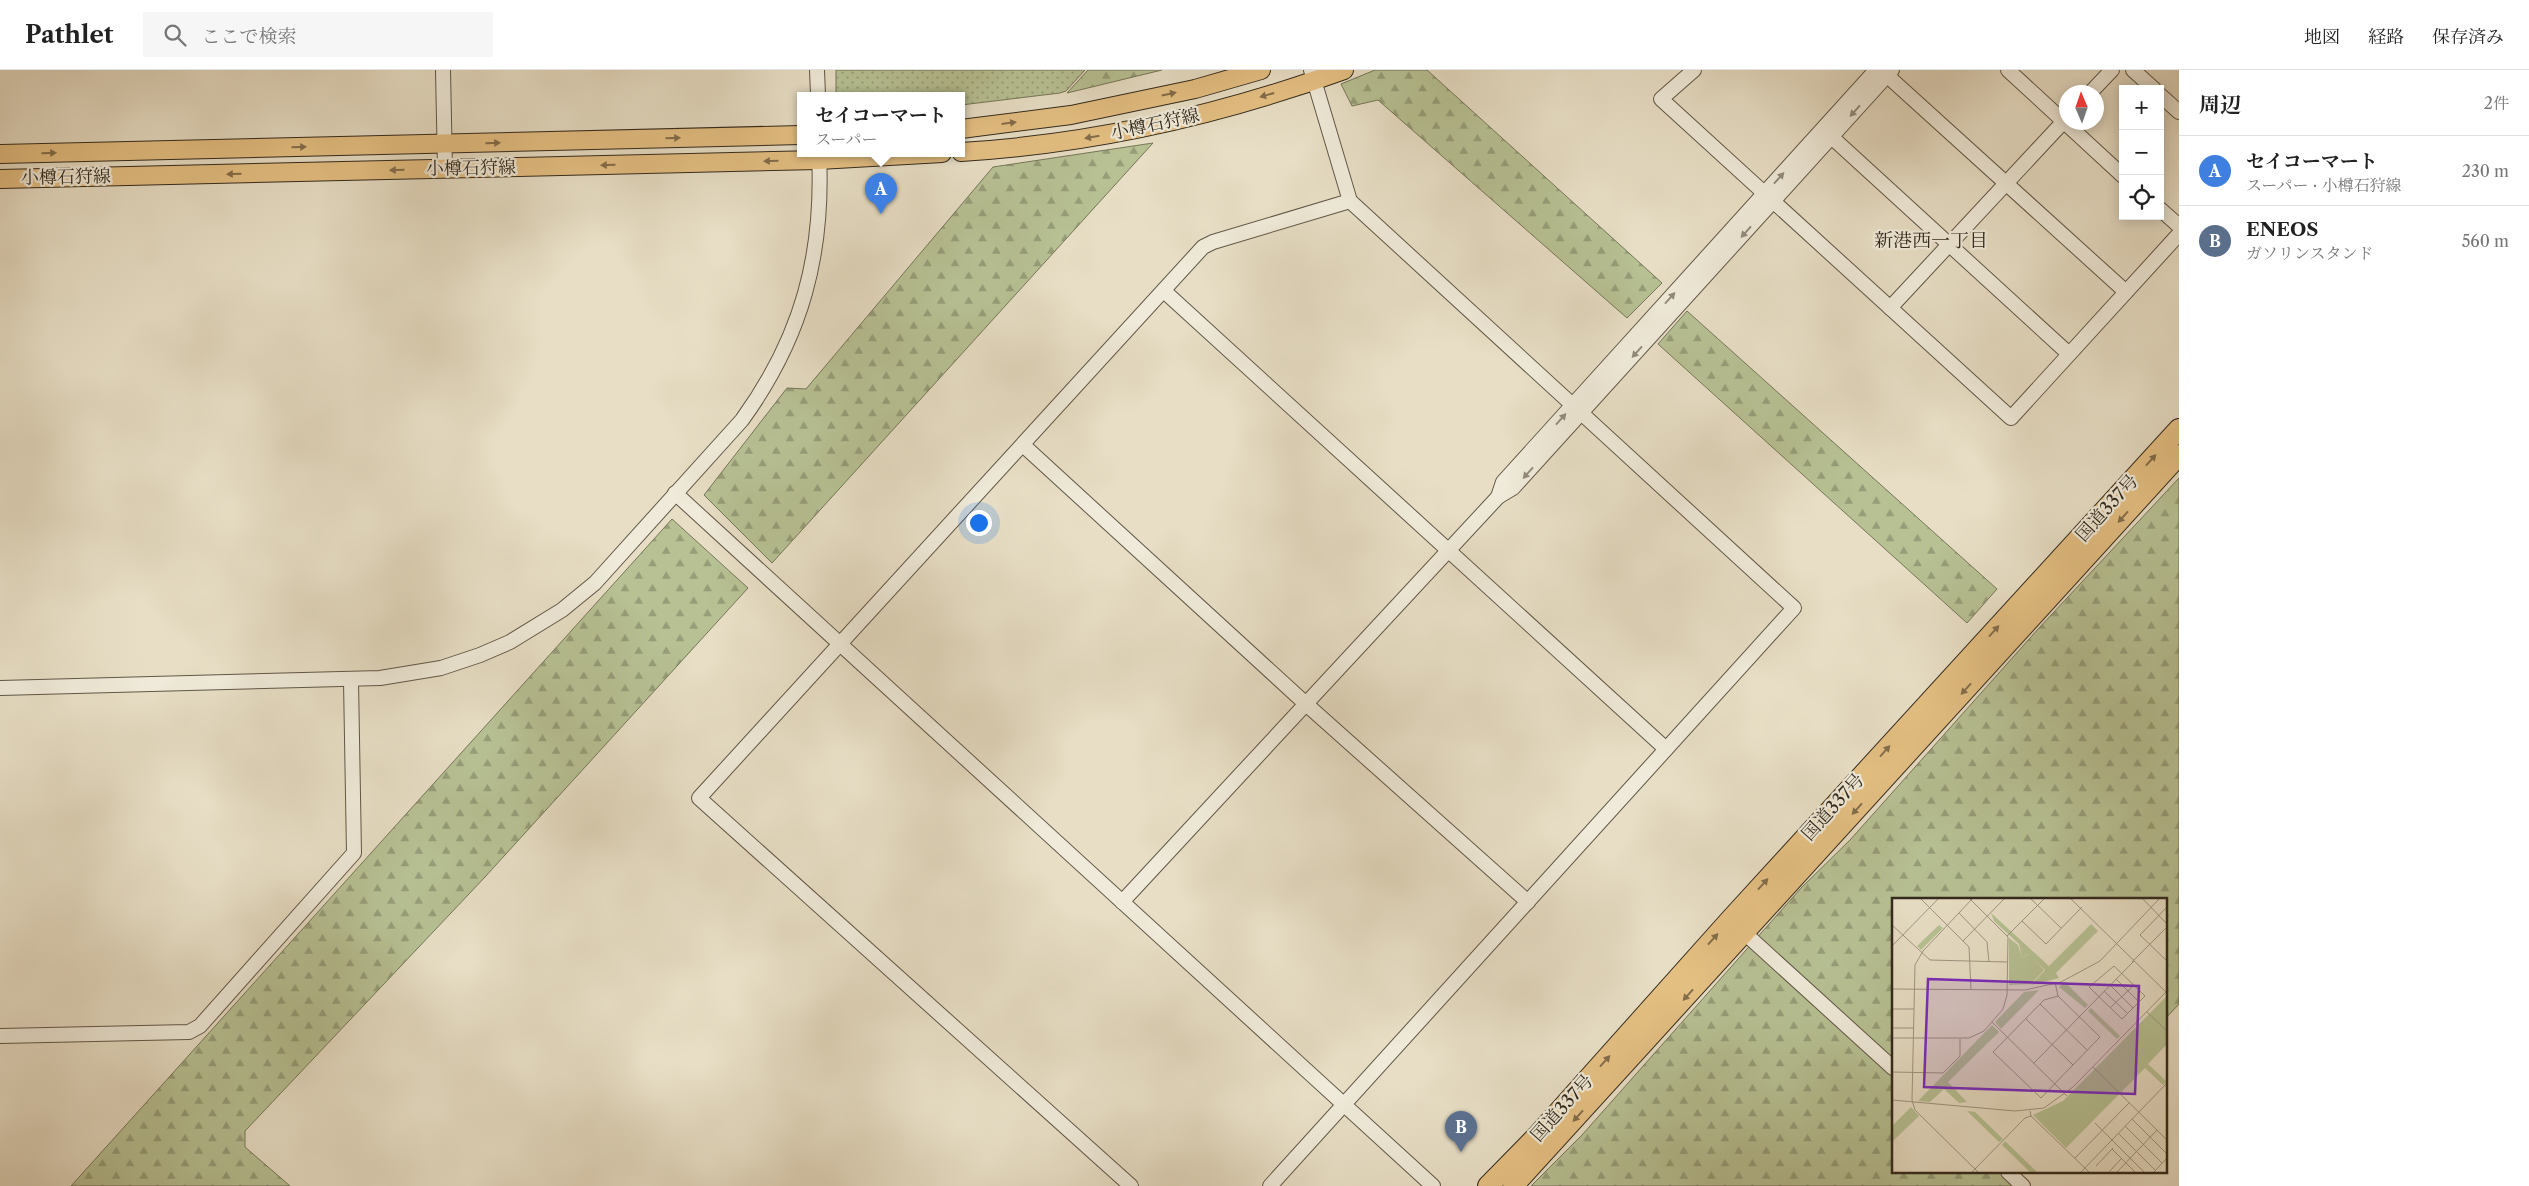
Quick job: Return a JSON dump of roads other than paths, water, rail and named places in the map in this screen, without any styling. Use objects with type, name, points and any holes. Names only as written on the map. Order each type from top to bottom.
[{"type":"highway","name":"国道337号","points":[[1513,1186],[1737,927],[2179,429]]},
{"type":"highway","name":"国道337号","points":[[1488,1186],[1737,927],[2179,455]]},
{"type":"main road","name":"小樽石狩線","points":[[965,128],[1071,115],[1195,89],[1261,70]]},
{"type":"main road","name":"小樽石狩線","points":[[965,152],[1010,149],[1107,134],[1209,112],[1313,75],[1344,70]]},
{"type":"main road","name":"小樽石狩線","points":[[0,154],[797,135]]},
{"type":"main road","name":"小樽石狩線","points":[[0,179],[445,169],[797,157]]},
{"type":"street","points":[[443,70],[445,169]]},
{"type":"street","points":[[817,70],[818,92]]},
{"type":"street","points":[[1694,70],[1662,99],[1768,198],[2012,418],[2179,234]]},
{"type":"street","points":[[2008,70],[2059,115]]},
{"type":"street","points":[[2098,85],[2112,70]]},
{"type":"street","points":[[2133,70],[2150,85]]},
{"type":"street","points":[[1122,902],[1498,497],[1503,482],[1578,408],[1884,71],[2126,292]]},
{"type":"street","points":[[1270,1186],[1794,608],[1350,201],[1313,75]]},
{"type":"street","points":[[2164,99],[2179,112]]},
{"type":"street","points":[[1890,308],[2059,127]]},
{"type":"street","points":[[2075,130],[2122,175]]},
{"type":"street","points":[[1827,133],[2069,354]]},
{"type":"street","points":[[0,688],[351,680],[404,675],[441,668],[487,652],[533,629],[562,610],[595,583],[676,494],[762,392],[797,324],[816,246],[820,209],[819,157]]},
{"type":"street","points":[[1131,1186],[699,798],[1203,247],[1350,201]]},
{"type":"street","points":[[2164,213],[2179,226]]},
{"type":"street","points":[[1164,291],[1666,750]]},
{"type":"street","points":[[1023,445],[1306,704],[1528,902]]},
{"type":"street","points":[[676,494],[1433,1186]]},
{"type":"street","points":[[0,1036],[189,1032],[200,1026],[354,853],[351,680]]},
{"type":"street","points":[[1737,927],[1892,1067]]},
{"type":"street","points":[[2010,1174],[2023,1186]]},
{"type":"place","name":"セイコーマート","points":[[881,214]]},
{"type":"place","name":"ENEOS","points":[[1461,1152]]},
{"type":"district","name":"新港西一丁目","points":[[1931,240]]}]
